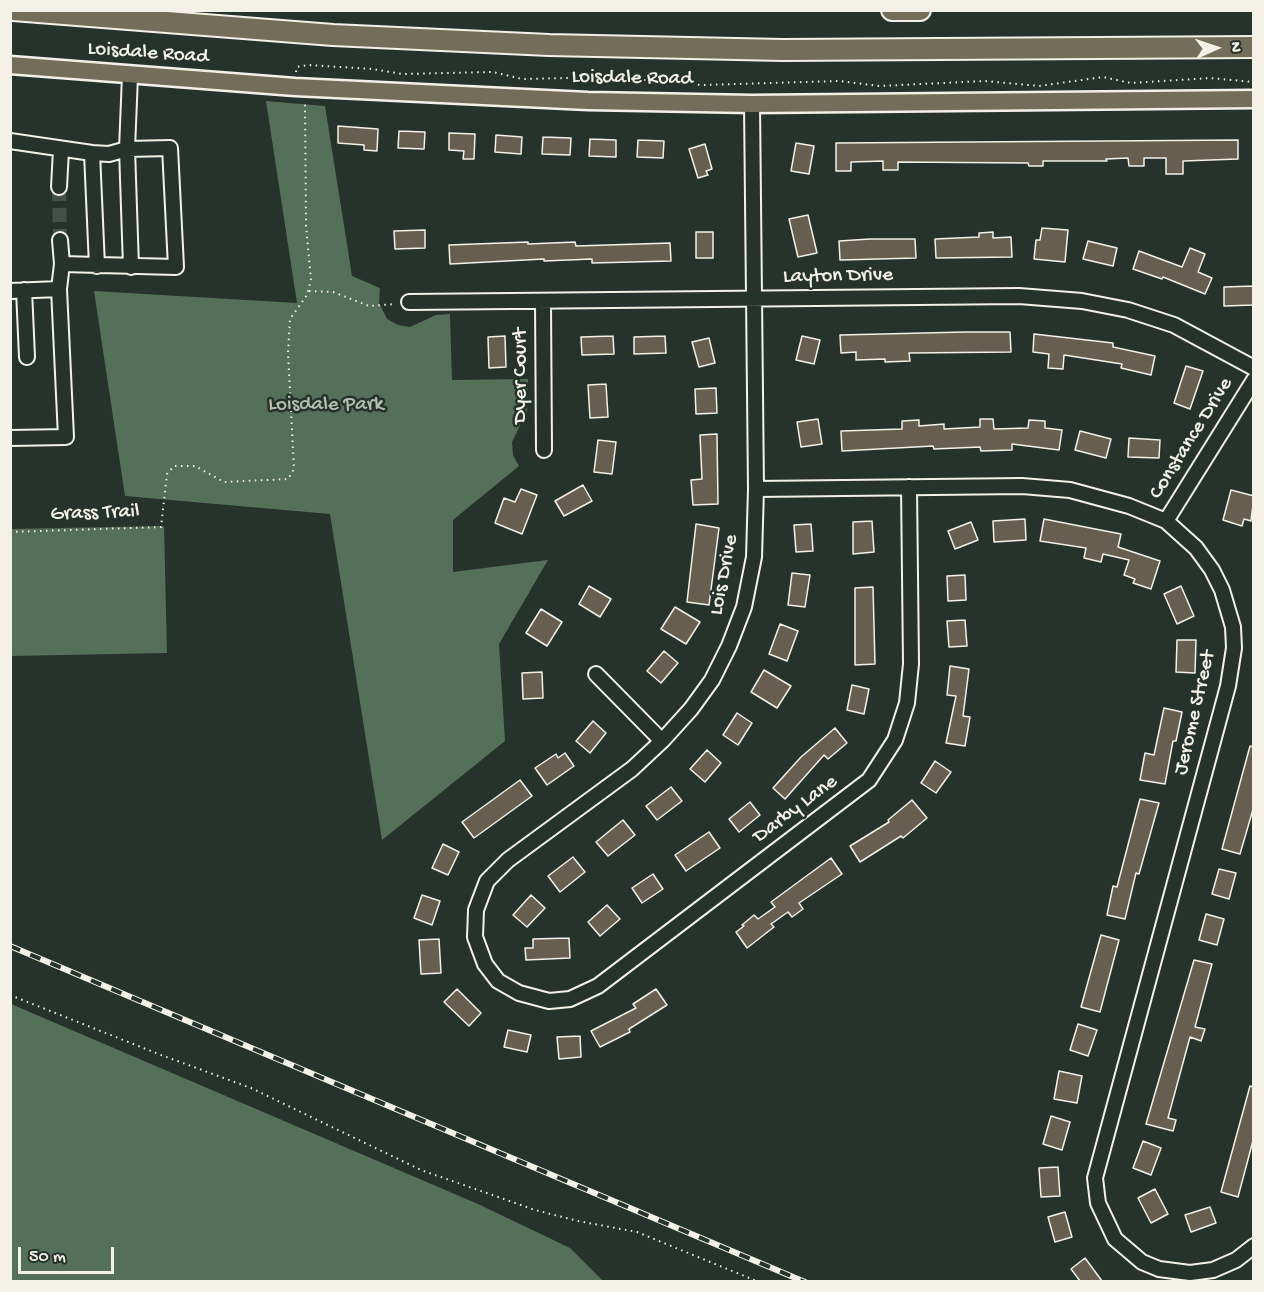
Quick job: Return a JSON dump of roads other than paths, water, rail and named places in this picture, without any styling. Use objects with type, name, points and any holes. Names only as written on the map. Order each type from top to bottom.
[{"type":"highway","points":[[13,10],[333,35],[549,45],[783,50],[1254,47]]},
{"type":"highway","points":[[892,10],[920,10]]},
{"type":"main road","name":"Loisdale Road","points":[[10,65],[130,76],[473,97],[752,104],[1254,99]]},
{"type":"street","points":[[130,76],[127,149],[131,267]]},
{"type":"street","name":"Lois Drive","points":[[492,974],[480,952],[474,921],[478,900],[488,882],[508,860],[632,769],[662,741],[702,695],[721,663],[744,607],[754,557],[756,489],[752,104]]},
{"type":"street","points":[[10,141],[61,150],[109,154],[127,149],[170,148],[176,267],[62,264]]},
{"type":"street","points":[[60,187],[61,150]]},
{"type":"street","points":[[92,153],[97,266]]},
{"type":"street","points":[[10,438],[66,437],[59,290],[62,264],[60,240]]},
{"type":"street","points":[[27,357],[17,291],[59,290]]},
{"type":"street","name":"Layton Drive","points":[[409,302],[1019,296],[1082,301],[1128,310],[1174,325],[1254,368]]},
{"type":"street","name":"Dyer Court","points":[[543,302],[544,450]]},
{"type":"street","name":"Constance Drive","points":[[1166,521],[1254,380]]},
{"type":"street","name":"Jerome Street","points":[[756,489],[1022,486],[1070,490],[1101,497],[1166,521],[1196,548],[1212,570],[1228,607],[1234,648],[1228,686],[1096,1169],[1098,1203],[1111,1232],[1135,1257],[1163,1270],[1190,1273],[1213,1270],[1236,1260],[1254,1246]]},
{"type":"street","name":"Darby Lane","points":[[492,974],[509,988],[539,1000],[570,999],[580,995],[608,979],[869,780],[895,740],[907,704],[911,664],[909,487]]},
{"type":"street","points":[[596,675],[662,741]]},
{"type":"tunnel","points":[[59,187],[60,240]]},
{"type":"railway","points":[[10,946],[805,1282]]},
{"type":"park label","name":"Loisdale Park","points":[[326,406]]}]
